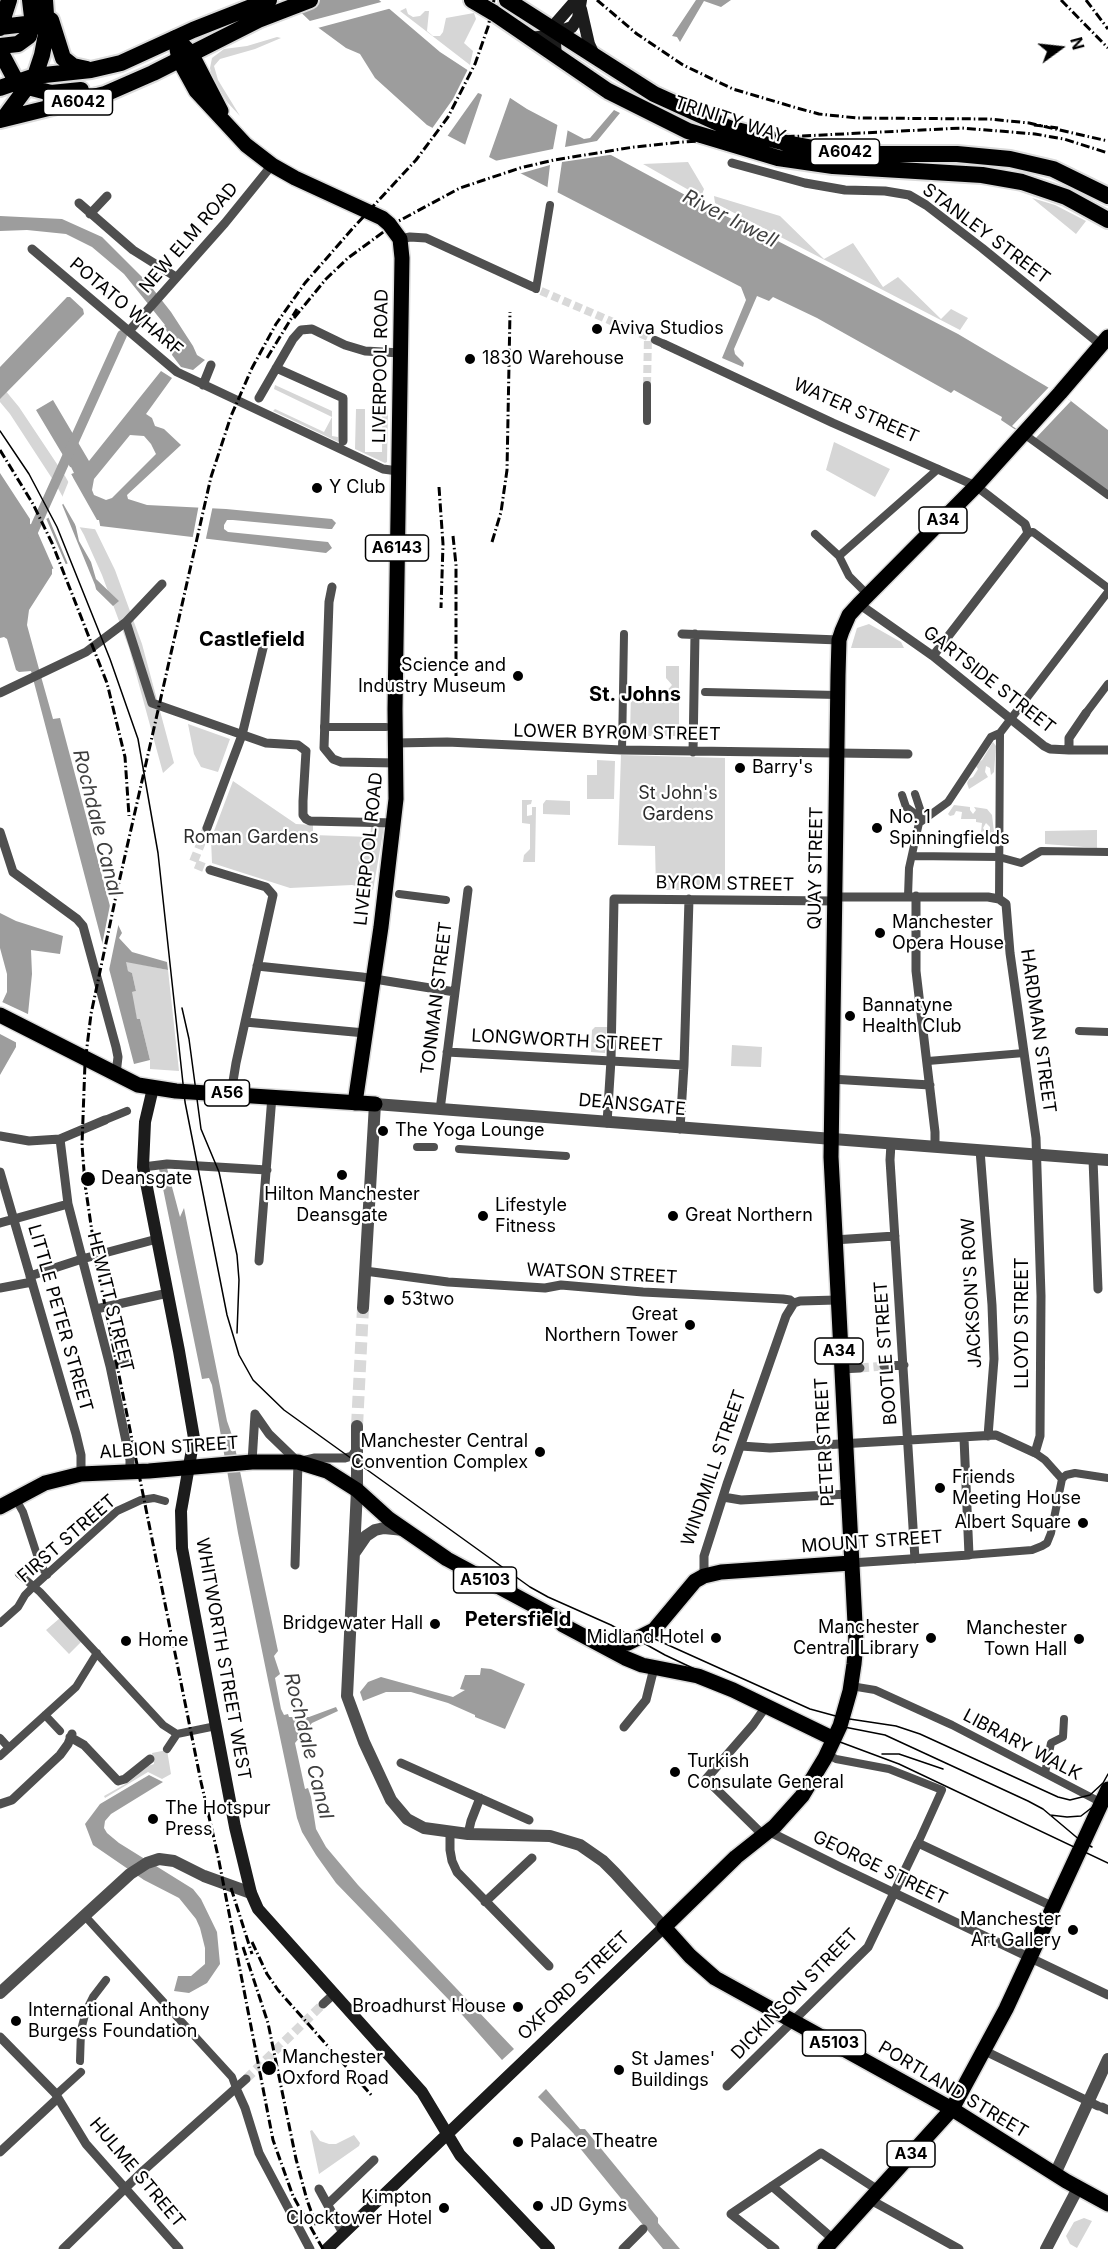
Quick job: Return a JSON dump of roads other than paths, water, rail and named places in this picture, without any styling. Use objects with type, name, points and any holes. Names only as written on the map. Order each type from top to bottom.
[{"type":"highway","points":[[9,0],[0,28],[44,29]]},
{"type":"highway","points":[[2,119],[42,55],[44,29],[30,0]]},
{"type":"highway","name":"A6042","points":[[2,119],[93,98],[137,80],[185,57],[254,14],[269,0]]},
{"type":"highway","name":"A6042","points":[[0,88],[121,63],[175,38],[310,0]]},
{"type":"highway","name":"TRINITY WAY","points":[[472,0],[608,91],[688,131],[778,158],[833,166],[919,170],[1028,183],[1066,197],[1108,220]]},
{"type":"highway","name":"TRINITY WAY","points":[[507,0],[595,57],[675,104],[729,128],[786,143],[836,152],[957,154],[1010,159],[1053,169],[1108,196]]},
{"type":"highway","name":"A6042","points":[[46,5],[44,29],[63,58],[73,66],[91,70]]},
{"type":"highway","points":[[0,46],[22,43],[29,36],[44,29]]},
{"type":"highway","points":[[2,58],[26,81]]},
{"type":"highway","name":"A6042","points":[[26,81],[51,93],[61,94],[112,81],[137,80]]},
{"type":"main road","points":[[530,38],[557,33],[572,27],[579,3]]},
{"type":"main road","points":[[534,16],[552,17],[562,14],[579,3]]},
{"type":"main road","points":[[579,3],[588,44],[595,57]]},
{"type":"main road","points":[[556,56],[556,23],[562,14]]},
{"type":"main road","points":[[175,38],[201,99],[246,144],[272,165],[295,178],[382,218],[400,239]]},
{"type":"main road","name":"LIVERPOOL ROAD","points":[[355,1102],[395,823],[402,258],[400,239]]},
{"type":"main road","name":"A34","points":[[864,599],[976,486],[1105,341]]},
{"type":"main road","name":"QUAY STREET","points":[[830,1139],[839,640],[844,625],[864,599]]},
{"type":"main road","name":"A56","points":[[0,1015],[138,1085],[153,1088]]},
{"type":"main road","name":"DEANSGATE","points":[[153,1088],[230,1098],[272,1096],[375,1104]]},
{"type":"main road","name":"WHITWORTH STREET WEST","points":[[153,1088],[145,1122],[143,1167],[194,1431],[194,1443],[181,1511],[182,1548],[237,1836],[251,1893],[258,1909],[422,2092],[465,2160],[549,2249]]},
{"type":"main road","name":"PETER STREET","points":[[830,1139],[855,1643],[851,1686],[843,1718],[834,1739]]},
{"type":"main road","name":"ALBION STREET","points":[[15,1498],[45,1483],[81,1474],[252,1462],[298,1462],[327,1471],[357,1490]]},
{"type":"main road","name":"A5103","points":[[357,1490],[405,1530],[456,1564],[555,1617],[563,1625],[625,1658],[654,1668],[698,1676],[767,1705],[834,1739]]},
{"type":"main road","name":"A5103","points":[[0,1507],[15,1498]]},
{"type":"main road","name":"MOUNT STREET","points":[[704,1576],[721,1572],[851,1563]]},
{"type":"main road","points":[[621,1644],[628,1643],[654,1630],[696,1581],[704,1576]]},
{"type":"main road","name":"A5103","points":[[555,1617],[567,1618],[621,1644],[648,1659],[654,1668]]},
{"type":"main road","name":"OXFORD STREET","points":[[327,2249],[736,1857],[786,1815],[802,1796],[824,1752],[834,1739]]},
{"type":"main road","name":"A34","points":[[829,2244],[952,2109],[985,2051],[1105,1796]]},
{"type":"main road","name":"PORTLAND STREET","points":[[664,1927],[687,1953],[715,1978],[952,2109],[1055,2174],[1108,2204]]},
{"type":"street","name":"STANLEY STREET","points":[[732,163],[805,183],[845,190],[885,191],[909,195],[926,205],[1105,341]]},
{"type":"street","name":"NEW ELM ROAD","points":[[129,331],[225,223],[272,165]]},
{"type":"street","points":[[90,214],[107,196]]},
{"type":"street","points":[[79,204],[133,249],[176,277]]},
{"type":"street","points":[[400,239],[426,238],[536,289],[550,205]]},
{"type":"street","name":"POTATO WHARF","points":[[32,249],[177,372],[383,469],[398,471]]},
{"type":"street","points":[[259,398],[298,332],[304,329],[312,329],[353,348],[372,352],[401,353]]},
{"type":"street","name":"WATER STREET","points":[[654,340],[976,486],[1025,524],[1028,533]]},
{"type":"street","points":[[203,385],[211,365]]},
{"type":"street","points":[[276,368],[343,398],[343,441]]},
{"type":"street","points":[[647,385],[647,421]]},
{"type":"street","points":[[1024,434],[1108,495]]},
{"type":"street","points":[[839,556],[938,469]]},
{"type":"street","points":[[933,656],[1028,533],[1033,532],[1108,590],[1000,733],[991,737],[948,802],[919,823],[909,868],[916,971],[928,1061],[935,1147]]},
{"type":"street","points":[[814,534],[839,556],[864,599]]},
{"type":"street","points":[[0,693],[86,652],[126,622],[162,584]]},
{"type":"street","points":[[332,587],[329,602],[324,748],[333,759],[341,762],[397,763]]},
{"type":"street","name":"GARTSIDE STREET","points":[[864,599],[1008,721],[1044,746],[1050,749],[1108,750]]},
{"type":"street","points":[[126,622],[152,703],[266,743],[298,745],[306,751],[324,748]]},
{"type":"street","points":[[622,750],[624,634]]},
{"type":"street","points":[[682,634],[839,640]]},
{"type":"street","points":[[693,752],[695,634]]},
{"type":"street","points":[[207,828],[242,735],[265,640]]},
{"type":"street","points":[[1069,750],[1069,738],[1108,684]]},
{"type":"street","points":[[705,692],[837,695]]},
{"type":"street","points":[[324,727],[386,727]]},
{"type":"street","points":[[999,899],[1000,733]]},
{"type":"street","name":"LOWER BYROM STREET","points":[[396,743],[447,742],[622,750],[837,754]]},
{"type":"street","points":[[306,751],[303,801],[303,815],[306,819],[310,821],[395,823]]},
{"type":"street","points":[[837,754],[908,754]]},
{"type":"street","points":[[915,794],[923,820]]},
{"type":"street","points":[[902,795],[906,807],[923,820]]},
{"type":"street","points":[[0,832],[13,872],[77,919],[83,926],[116,1047],[118,1057],[116,1074]]},
{"type":"street","points":[[912,856],[999,857],[1021,863],[1041,851],[1099,848],[1108,852]]},
{"type":"street","points":[[210,870],[266,887],[273,899],[256,966],[230,1098]]},
{"type":"street","name":"TONMAN STREET","points":[[440,1110],[468,890]]},
{"type":"street","points":[[399,894],[446,900]]},
{"type":"street","name":"BYROM STREET","points":[[611,1060],[614,899],[835,899],[912,896],[999,899]]},
{"type":"street","points":[[680,1129],[688,899]]},
{"type":"street","name":"HARDMAN STREET","points":[[999,899],[1006,904],[1008,912],[1010,953],[1036,1154]]},
{"type":"street","points":[[256,966],[454,992]]},
{"type":"street","points":[[245,1022],[365,1033]]},
{"type":"street","points":[[1079,1031],[1108,1032]]},
{"type":"street","name":"LONGWORTH STREET","points":[[447,1052],[684,1065]]},
{"type":"street","points":[[928,1061],[1024,1053]]},
{"type":"street","points":[[607,1123],[611,1060]]},
{"type":"street","points":[[831,1079],[930,1085]]},
{"type":"street","points":[[260,1261],[272,1096]]},
{"type":"street","points":[[363,1308],[375,1104]]},
{"type":"street","name":"DEANSGATE","points":[[375,1104],[680,1129],[1108,1159]]},
{"type":"street","points":[[0,1136],[29,1141],[60,1139],[125,1112]]},
{"type":"street","name":"HEWITT STREET","points":[[60,1139],[68,1204],[110,1366],[130,1460],[130,1472]]},
{"type":"street","name":"BOOTLE STREET","points":[[891,1144],[915,1559]]},
{"type":"street","points":[[417,1147],[434,1147]]},
{"type":"street","points":[[459,1149],[566,1156]]},
{"type":"street","name":"JACKSON'S ROW","points":[[980,1150],[994,1359],[988,1436]]},
{"type":"street","name":"LLOYD STREET","points":[[1035,1453],[1040,1436],[1041,1296],[1036,1154]]},
{"type":"street","points":[[1093,1159],[1098,1289]]},
{"type":"street","points":[[143,1167],[167,1164],[267,1170]]},
{"type":"street","name":"LITTLE PETER STREET","points":[[0,1172],[80,1448],[81,1474]]},
{"type":"street","points":[[0,1223],[68,1204]]},
{"type":"street","points":[[834,1240],[895,1236]]},
{"type":"street","points":[[0,1288],[31,1279],[82,1259],[157,1239]]},
{"type":"street","name":"WATSON STREET","points":[[365,1271],[448,1282],[545,1288],[561,1285],[643,1292],[783,1299],[794,1303],[837,1300]]},
{"type":"street","points":[[96,1309],[168,1293]]},
{"type":"street","name":"WINDMILL STREET","points":[[704,1576],[704,1556],[723,1497],[786,1316],[794,1303]]},
{"type":"street","points":[[110,1366],[128,1362]]},
{"type":"street","points":[[884,1366],[904,1365]]},
{"type":"street","points":[[840,1369],[860,1368]]},
{"type":"street","points":[[252,1462],[255,1414],[268,1434],[298,1462],[295,1565]]},
{"type":"street","points":[[357,1426],[355,1552],[347,1696],[384,1788],[397,1809],[420,1827],[450,1833],[550,1836],[580,1845],[615,1872],[664,1927]]},
{"type":"street","points":[[741,1446],[770,1448],[1001,1436],[1045,1460],[1062,1479],[1066,1475],[1075,1473],[1108,1478]]},
{"type":"street","points":[[964,1438],[969,1555]]},
{"type":"street","name":"ALBION STREET","points":[[298,1462],[315,1458],[345,1458],[356,1450]]},
{"type":"street","name":"MOUNT STREET","points":[[851,1563],[1032,1550],[1047,1543],[1062,1479]]},
{"type":"street","points":[[723,1497],[741,1500],[848,1494]]},
{"type":"street","points":[[15,1498],[23,1512],[40,1564],[47,1575]]},
{"type":"street","name":"FIRST STREET","points":[[0,1623],[18,1607],[34,1586],[117,1511],[141,1500],[154,1498],[165,1501]]},
{"type":"street","points":[[355,1552],[366,1536],[375,1530],[384,1528],[405,1530]]},
{"type":"street","points":[[19,1574],[34,1586],[163,1725],[177,1734],[216,1726]]},
{"type":"street","points":[[0,1756],[76,1687],[96,1653]]},
{"type":"street","points":[[624,1727],[646,1700],[654,1668]]},
{"type":"street","name":"LIBRARY WALK","points":[[851,1686],[876,1690],[1045,1773],[1105,1796]]},
{"type":"street","name":"GEORGE STREET","points":[[767,1705],[753,1725],[706,1779],[765,1833],[1108,1995]]},
{"type":"street","points":[[45,1715],[60,1731]]},
{"type":"street","points":[[1045,1773],[1051,1743],[1063,1737],[1064,1719]]},
{"type":"street","points":[[167,1749],[177,1734]]},
{"type":"street","points":[[0,1804],[12,1800],[43,1772],[60,1755],[71,1736],[84,1745],[118,1781],[125,1779],[150,1760]]},
{"type":"street","points":[[0,1738],[9,1748]]},
{"type":"street","name":"DICKINSON STREET","points":[[727,2086],[868,1947],[942,1790],[889,1769],[836,1759],[824,1752]]},
{"type":"street","points":[[401,1763],[529,1820]]},
{"type":"street","points":[[468,1834],[480,1798]]},
{"type":"street","points":[[450,1833],[450,1850],[454,1867],[485,1902],[549,1966]]},
{"type":"street","points":[[918,1843],[1054,1906]]},
{"type":"street","points":[[485,1902],[519,1863],[532,1858]]},
{"type":"street","points":[[0,1993],[130,1874],[147,1863],[159,1859],[174,1861],[204,1876],[251,1893]]},
{"type":"street","points":[[84,1915],[232,2077],[259,2153],[309,2249]]},
{"type":"street","points":[[80,2061],[81,2030],[86,2011],[106,1980]]},
{"type":"street","points":[[323,2004],[334,1993]]},
{"type":"street","name":"HULME STREET","points":[[0,2037],[58,2095],[86,2144],[179,2249]]},
{"type":"street","points":[[985,2051],[1099,2106]]},
{"type":"street","points":[[1055,2174],[1099,2106],[1108,2060]]},
{"type":"street","points":[[0,2152],[81,2072]]},
{"type":"street","points":[[63,2249],[144,2170],[246,2079]]},
{"type":"street","points":[[775,2249],[731,2214],[821,2154],[873,2195],[959,2249]]},
{"type":"street","points":[[328,2204],[374,2160]]},
{"type":"street","points":[[772,2186],[829,2244]]},
{"type":"street","points":[[1046,2249],[1078,2188]]},
{"type":"street","points":[[319,2189],[343,2233]]},
{"type":"street","points":[[623,2249],[643,2229]]},
{"type":"water","name":"River Irwell","points":[[288,0],[379,0],[440,52],[527,109],[584,139],[590,138],[614,110],[620,113],[597,141],[598,148],[713,210],[958,334],[1071,401],[1108,430],[1108,492],[1001,420],[1002,417],[954,390],[951,393],[817,318],[773,297],[769,301],[757,296],[734,349],[735,354],[744,363],[743,367],[722,358],[746,300],[741,287],[427,125],[375,78],[360,54],[346,48],[312,23]]},
{"type":"water","points":[[696,0],[731,0],[721,7],[704,1],[680,42],[677,37],[672,36]]},
{"type":"water","points":[[0,216],[62,219],[102,237],[149,284],[171,312],[197,355],[205,360],[193,370],[181,367],[172,355],[174,345],[165,325],[124,274],[92,247],[66,234],[27,230],[0,231]]},
{"type":"water","points":[[67,297],[83,309],[84,314],[0,399],[0,367]]},
{"type":"water","points":[[161,371],[172,378],[146,414],[152,418],[155,426],[164,429],[181,445],[127,495],[128,499],[147,505],[226,509],[332,519],[336,523],[332,529],[233,520],[227,520],[224,525],[224,529],[228,532],[328,542],[332,548],[326,553],[75,523],[79,541],[91,562],[96,579],[119,601],[113,606],[69,563],[52,569],[52,574],[29,610],[27,625],[42,680],[53,719],[60,718],[111,910],[122,933],[119,938],[132,952],[167,962],[168,970],[126,962],[128,971],[132,973],[136,991],[132,992],[137,1019],[140,1019],[150,1060],[134,1064],[31,671],[16,670],[7,639],[0,638],[0,473],[30,519],[30,524],[34,525],[48,518],[63,504],[73,472],[36,410],[53,400],[89,461]],"holes":[[[130,435],[144,436],[156,454],[112,498],[106,500],[94,495],[92,490],[94,479]]]},
{"type":"water","points":[[0,913],[16,921],[63,936],[60,954],[31,950],[32,974],[28,1014],[16,1047],[0,1075],[0,1007],[7,992],[7,974],[0,948]]},
{"type":"water","points":[[167,1168],[180,1217],[184,1208],[227,1421],[233,1438],[278,1651],[274,1656],[280,1674],[275,1678],[281,1709],[284,1715],[288,1714],[289,1717],[309,1717],[336,1707],[338,1711],[312,1723],[295,1743],[305,1789],[308,1788],[311,1797],[316,1829],[326,1847],[358,1885],[514,2049],[502,2060],[449,2000],[336,1883],[302,1832],[297,1818],[238,1533],[212,1385],[209,1378],[202,1379],[159,1169]]},
{"type":"water","points":[[481,1668],[491,1669],[525,1684],[505,1729],[448,1703],[411,1692],[386,1692],[363,1701],[360,1692],[368,1682],[381,1677],[453,1697],[465,1690],[460,1689],[465,1675],[480,1675]]},
{"type":"water","points":[[149,1775],[163,1782],[111,1814],[105,1821],[104,1828],[119,1843],[193,1889],[201,1899],[217,1932],[220,1964],[207,1983],[189,1993],[174,1991],[178,1976],[191,1976],[205,1964],[205,1948],[196,1919],[179,1898],[144,1880],[93,1845],[85,1824],[100,1804]]},
{"type":"water","points":[[546,2089],[580,2129],[585,2129],[658,2218],[658,2223],[680,2249],[663,2249],[579,2147],[574,2134],[538,2097]]},
{"type":"waterway","points":[[32,534],[122,335]]},
{"type":"tunnel","points":[[541,291],[655,340]]},
{"type":"tunnel","points":[[647,385],[648,337]]},
{"type":"tunnel","points":[[207,828],[193,863],[210,870]]},
{"type":"tunnel","points":[[357,1426],[363,1308]]},
{"type":"tunnel","points":[[860,1368],[884,1366]]},
{"type":"tunnel","points":[[246,2079],[323,2004]]},
{"type":"tram line","points":[[0,431],[29,474],[57,527],[110,659],[138,739],[158,853],[185,1102],[227,1315],[239,1355],[253,1380],[284,1410],[530,1587],[611,1625],[665,1655],[805,1721],[840,1742],[899,1764],[1108,1863]]},
{"type":"tram line","points":[[182,1008],[189,1039],[201,1129],[219,1172],[237,1255],[239,1280],[237,1333]]},
{"type":"tram line","points":[[637,1631],[810,1709],[843,1718],[896,1726],[920,1734],[1058,1797],[1070,1800],[1090,1795],[1103,1783],[1108,1774]]},
{"type":"tram line","points":[[834,1725],[885,1735],[1028,1801],[1043,1809],[1081,1841],[1092,1847]]},
{"type":"tram line","points":[[882,1754],[899,1754],[943,1769]]},
{"type":"tram line","points":[[1050,1815],[1081,1816],[1108,1795]]},
{"type":"railway","points":[[323,2249],[293,2196],[273,2140],[218,1856],[97,1266],[85,1184],[82,1145],[85,1063],[91,1014],[117,891],[211,477],[231,416],[252,368],[276,324],[305,283],[416,160],[448,117],[475,64],[488,27],[494,0]]},
{"type":"railway","points":[[597,0],[637,34],[683,65],[733,89],[797,108],[819,114],[857,118],[989,119],[1029,123],[1108,141]]},
{"type":"railway","points":[[1061,0],[1108,48]]},
{"type":"railway","points":[[1086,0],[1108,29]]},
{"type":"railway","points":[[1034,125],[1058,128]]},
{"type":"railway","points":[[294,318],[326,279],[348,258],[397,222],[460,188],[520,168],[554,160],[682,142],[962,128],[1035,134],[1064,139],[1108,153]]},
{"type":"railway","points":[[267,358],[297,309]]},
{"type":"railway","points":[[492,542],[501,512],[507,470],[510,312]]},
{"type":"railway","points":[[0,450],[33,504],[52,543],[107,683],[125,757],[129,816]]},
{"type":"railway","points":[[439,487],[443,544],[441,608]]},
{"type":"railway","points":[[453,536],[456,565],[456,676]]},
{"type":"railway","points":[[231,1888],[252,1954]]},
{"type":"railway","points":[[252,1942],[267,1974],[278,1990],[373,2097]]},
{"type":"railway","points":[[243,1947],[268,2023],[296,2159],[316,2225]]},
{"type":"place","name":"Aviva Studios","points":[[597,329]]},
{"type":"place","name":"1830 Warehouse","points":[[470,359]]},
{"type":"place","name":"Y Club","points":[[317,488]]},
{"type":"place","name":"Science and Industry Museum","points":[[518,676]]},
{"type":"place","name":"Barry's","points":[[740,768]]},
{"type":"place","name":"No. 1 Spinningfields","points":[[877,828]]},
{"type":"place","name":"Manchester Opera House","points":[[880,933]]},
{"type":"place","name":"Bannatyne Health Club","points":[[850,1016]]},
{"type":"place","name":"The Yoga Lounge","points":[[383,1131]]},
{"type":"place","name":"Hilton Manchester Deansgate","points":[[342,1175]]},
{"type":"place","name":"Deansgate","points":[[88,1179]]},
{"type":"place","name":"Lifestyle Fitness","points":[[483,1216]]},
{"type":"place","name":"Great Northern","points":[[673,1216]]},
{"type":"place","name":"53two","points":[[389,1300]]},
{"type":"place","name":"Great Northern Tower","points":[[690,1325]]},
{"type":"place","name":"Manchester Central Convention Complex","points":[[540,1452]]},
{"type":"place","name":"Friends Meeting House","points":[[940,1488]]},
{"type":"place","name":"Albert Square","points":[[1083,1523]]},
{"type":"place","name":"Bridgewater Hall","points":[[435,1624]]},
{"type":"place","name":"Midland Hotel","points":[[716,1638]]},
{"type":"place","name":"Manchester Central Library","points":[[931,1638]]},
{"type":"place","name":"Manchester Town Hall","points":[[1079,1639]]},
{"type":"place","name":"Home","points":[[126,1641]]},
{"type":"place","name":"Turkish Consulate General","points":[[675,1772]]},
{"type":"place","name":"The Hotspur Press","points":[[153,1819]]},
{"type":"place","name":"Manchester Art Gallery","points":[[1073,1930]]},
{"type":"place","name":"Broadhurst House","points":[[518,2007]]},
{"type":"place","name":"International Anthony Burgess Foundation","points":[[16,2021]]},
{"type":"place","name":"Manchester Oxford Road","points":[[269,2068]]},
{"type":"place","name":"St James' Buildings","points":[[619,2070]]},
{"type":"place","name":"Palace Theatre","points":[[518,2142]]},
{"type":"place","name":"JD Gyms","points":[[538,2206]]},
{"type":"place","name":"Kimpton Clocktower Hotel","points":[[444,2208]]},
{"type":"district","name":"Castlefield","points":[[252,640]]},
{"type":"district","name":"St. Johns","points":[[635,695]]},
{"type":"district","name":"Petersfield","points":[[518,1620]]},
{"type":"park label","name":"St John's Gardens","points":[[678,804]]},
{"type":"park label","name":"Roman Gardens","points":[[251,838]]},
{"type":"water label","name":"Rochdale Canal","points":[[97,823]]},
{"type":"water label","name":"Rochdale Canal","points":[[308,1746]]}]
